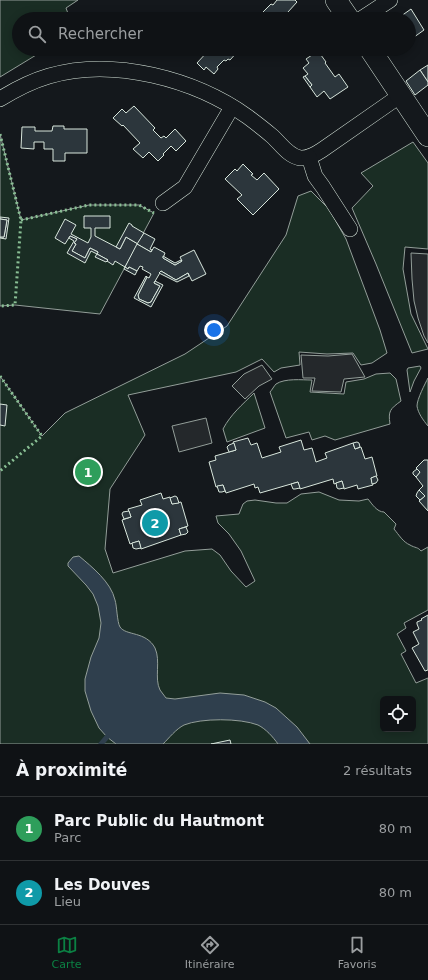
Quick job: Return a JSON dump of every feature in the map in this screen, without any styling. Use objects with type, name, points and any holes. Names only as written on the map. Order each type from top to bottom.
[{"type":"main road","points":[[336,0],[344,12]]},
{"type":"main road","points":[[375,56],[428,136]]},
{"type":"street","points":[[371,12],[390,0]]},
{"type":"street","points":[[0,99],[19,87],[48,76],[71,71],[100,69],[132,72],[167,78],[212,96],[232,107],[263,129],[291,154],[300,158],[309,157],[322,150],[401,95]]},
{"type":"street","points":[[163,204],[185,187],[232,107]]},
{"type":"street","points":[[309,157],[315,176],[350,229]]},
{"type":"green space","points":[[0,0],[78,0],[66,8],[67,12],[12,12],[12,56],[34,56],[0,77]]},
{"type":"green space","points":[[0,134],[21,220],[89,205],[139,205],[154,213],[100,314],[15,305],[0,306]]},
{"type":"green space","points":[[413,142],[428,163],[428,249],[405,247],[403,269],[411,314],[428,349],[412,353],[352,208],[373,186],[361,173]]},
{"type":"green space","points":[[311,191],[329,209],[346,239],[387,353],[372,363],[361,365],[353,353],[327,354],[299,352],[300,365],[281,368],[274,372],[262,359],[236,372],[128,395],[145,435],[110,489],[105,549],[113,573],[185,551],[212,549],[220,555],[231,571],[246,587],[255,581],[241,551],[229,534],[218,523],[216,516],[239,514],[243,504],[247,501],[255,500],[287,503],[301,494],[319,492],[339,500],[359,501],[368,499],[377,509],[384,512],[396,524],[394,529],[405,542],[421,551],[428,547],[428,610],[404,623],[406,628],[397,634],[406,651],[401,654],[416,683],[428,678],[428,744],[0,744],[0,376],[42,436],[65,413],[185,354],[227,326],[286,235],[298,196]]},
{"type":"green space","points":[[420,366],[421,368],[410,392],[407,370],[408,368]]},
{"type":"green space","points":[[390,373],[396,379],[401,401],[394,406],[390,413],[390,424],[335,440],[325,436],[312,440],[309,432],[286,438],[270,392],[276,384],[289,380],[312,380],[310,392],[344,394],[346,382],[364,379],[376,374]]},
{"type":"green space","points":[[428,378],[428,426],[418,411],[417,403]]},
{"type":"green space","points":[[254,393],[265,428],[227,442],[223,429],[233,414]]},
{"type":"shaded area","points":[[411,253],[428,254],[428,343],[418,318],[414,301]]},
{"type":"shaded area","points":[[352,354],[365,377],[344,379],[341,392],[312,391],[315,378],[303,378],[301,355],[328,356]]},
{"type":"shaded area","points":[[262,365],[272,379],[259,386],[245,399],[232,386],[244,374]]},
{"type":"shaded area","points":[[206,418],[212,443],[179,452],[172,426]]},
{"type":"water","points":[[79,556],[100,575],[110,587],[115,600],[120,627],[127,632],[147,639],[155,648],[157,653],[158,685],[166,698],[175,699],[220,693],[244,695],[265,702],[276,708],[297,727],[310,744],[278,744],[269,733],[258,725],[231,720],[200,721],[184,725],[175,731],[163,744],[116,744],[107,737],[99,728],[91,711],[85,691],[85,679],[91,657],[99,638],[101,623],[98,606],[93,594],[68,566],[68,563],[73,557]]},
{"type":"building","points":[[277,0],[295,0],[297,2],[288,12],[263,12],[271,4],[273,5]]},
{"type":"building","points":[[416,17],[424,30],[416,36]]},
{"type":"building","points":[[203,56],[234,56],[230,60],[224,60],[217,67],[218,69],[214,74],[206,67],[204,70],[197,63]]},
{"type":"building","points":[[310,56],[322,56],[335,77],[339,74],[348,87],[330,99],[324,91],[317,97],[310,87],[312,85],[305,76],[308,74],[303,68],[309,63],[306,59]]},
{"type":"building","points":[[428,65],[428,82],[420,70]]},
{"type":"building","points":[[420,70],[428,82],[428,85],[415,95],[406,81]]},
{"type":"building","points":[[305,76],[312,85],[310,87],[303,77]]},
{"type":"building","points":[[134,106],[155,128],[153,130],[161,138],[164,136],[166,138],[175,129],[186,141],[176,151],[171,146],[158,161],[149,152],[143,158],[133,149],[140,143],[123,125],[122,126],[113,118],[122,109],[126,113]]},
{"type":"building","points":[[53,126],[64,126],[64,129],[87,129],[87,153],[65,153],[65,161],[53,161],[53,149],[44,149],[44,142],[34,142],[34,149],[21,148],[22,127],[35,127],[35,131],[52,131]]},
{"type":"building","points":[[243,164],[253,174],[251,175],[257,180],[264,173],[279,189],[253,215],[237,199],[242,195],[225,179],[235,169],[237,171]]},
{"type":"building","points":[[84,216],[110,216],[110,228],[95,228],[95,236],[120,249],[126,237],[138,244],[125,267],[115,261],[113,265],[107,261],[108,260],[97,254],[98,252],[90,248],[85,258],[72,251],[76,244],[74,243],[77,239],[70,236],[65,244],[55,238],[65,219],[76,225],[71,234],[88,243],[91,237],[91,228],[84,228]]},
{"type":"building","points":[[0,217],[9,218],[6,239],[0,237],[4,237],[7,220],[0,219]]},
{"type":"building","points":[[0,219],[7,220],[4,237],[0,237]]},
{"type":"building","points":[[129,223],[144,233],[138,244],[126,237],[120,249],[116,247]]},
{"type":"building","points":[[144,233],[155,239],[150,249],[152,250],[151,252],[137,244]]},
{"type":"building","points":[[70,236],[77,239],[74,243],[76,244],[72,251],[85,258],[90,248],[98,252],[97,254],[91,251],[85,263],[67,253],[74,241],[69,238]]},
{"type":"building","points":[[137,244],[151,252],[154,247],[165,253],[163,258],[175,265],[182,261],[180,257],[194,250],[206,274],[192,281],[188,273],[176,280],[161,271],[154,283],[160,286],[151,302],[148,303],[139,299],[138,295],[147,277],[149,278],[151,274],[142,269],[143,267],[140,266],[137,271],[129,267],[128,269],[125,267]]},
{"type":"building","points":[[97,254],[108,260],[106,262],[95,257]]},
{"type":"building","points":[[163,256],[175,263],[181,260],[182,261],[175,265],[163,258]]},
{"type":"building","points":[[125,267],[128,269],[129,267],[137,271],[135,275],[124,269]]},
{"type":"building","points":[[161,271],[176,280],[188,273],[189,276],[177,282],[159,273]]},
{"type":"building","points":[[146,276],[147,277],[138,295],[139,299],[148,303],[151,302],[160,286],[154,283],[155,281],[163,285],[151,307],[134,298]]},
{"type":"building","points":[[0,404],[7,405],[5,426],[0,425]]},
{"type":"building","points":[[248,438],[251,445],[257,443],[262,458],[281,452],[279,447],[301,440],[304,450],[312,448],[316,462],[327,458],[325,453],[353,443],[355,449],[361,447],[365,459],[372,457],[377,476],[371,478],[373,485],[358,489],[357,485],[344,489],[342,481],[334,484],[333,479],[300,489],[298,482],[260,493],[258,487],[255,488],[254,484],[226,493],[223,485],[216,487],[209,462],[216,460],[215,456],[236,450],[233,442]]},
{"type":"building","points":[[234,443],[236,450],[229,452],[227,447]]},
{"type":"building","points":[[353,443],[359,443],[360,447],[355,449]]},
{"type":"building","points":[[424,460],[428,460],[428,511],[419,501],[425,496],[419,490],[423,486],[416,477],[420,472],[416,468]]},
{"type":"building","points":[[417,469],[420,472],[416,477],[413,472]]},
{"type":"building","points":[[376,476],[378,480],[376,483],[372,484],[371,478]]},
{"type":"building","points":[[342,481],[344,488],[337,488],[336,483]]},
{"type":"building","points":[[298,482],[300,488],[293,489],[291,484]]},
{"type":"building","points":[[223,485],[225,491],[219,492],[217,486]]},
{"type":"building","points":[[419,490],[425,496],[420,500],[416,496]]},
{"type":"building","points":[[161,493],[163,499],[170,497],[172,504],[181,502],[188,526],[179,529],[181,535],[141,549],[139,541],[130,544],[122,520],[131,517],[128,509],[142,505],[140,500]]},
{"type":"building","points":[[175,496],[177,497],[179,503],[172,504],[170,498]]},
{"type":"building","points":[[129,511],[131,517],[124,519],[122,514],[123,512]]},
{"type":"building","points":[[186,527],[188,532],[181,535],[179,529]]},
{"type":"building","points":[[139,541],[141,548],[133,548],[132,543]]},
{"type":"building","points":[[428,615],[428,670],[425,671],[412,648],[419,644],[413,632],[419,629],[417,622]]},
{"type":"building","points":[[230,740],[231,744],[211,744]]},
{"type":"waterway","points":[[101,744],[107,737]]},
{"type":"hedge","points":[[0,134],[21,220],[15,305],[0,306]]},
{"type":"hedge","points":[[21,220],[89,205],[139,205],[154,213]]},
{"type":"hedge","points":[[0,376],[42,436],[0,471]]},
{"type":"place","name":"Parc Public du Hautmont","points":[[88,472]]},
{"type":"place","name":"Les Douves","points":[[155,523]]}]
